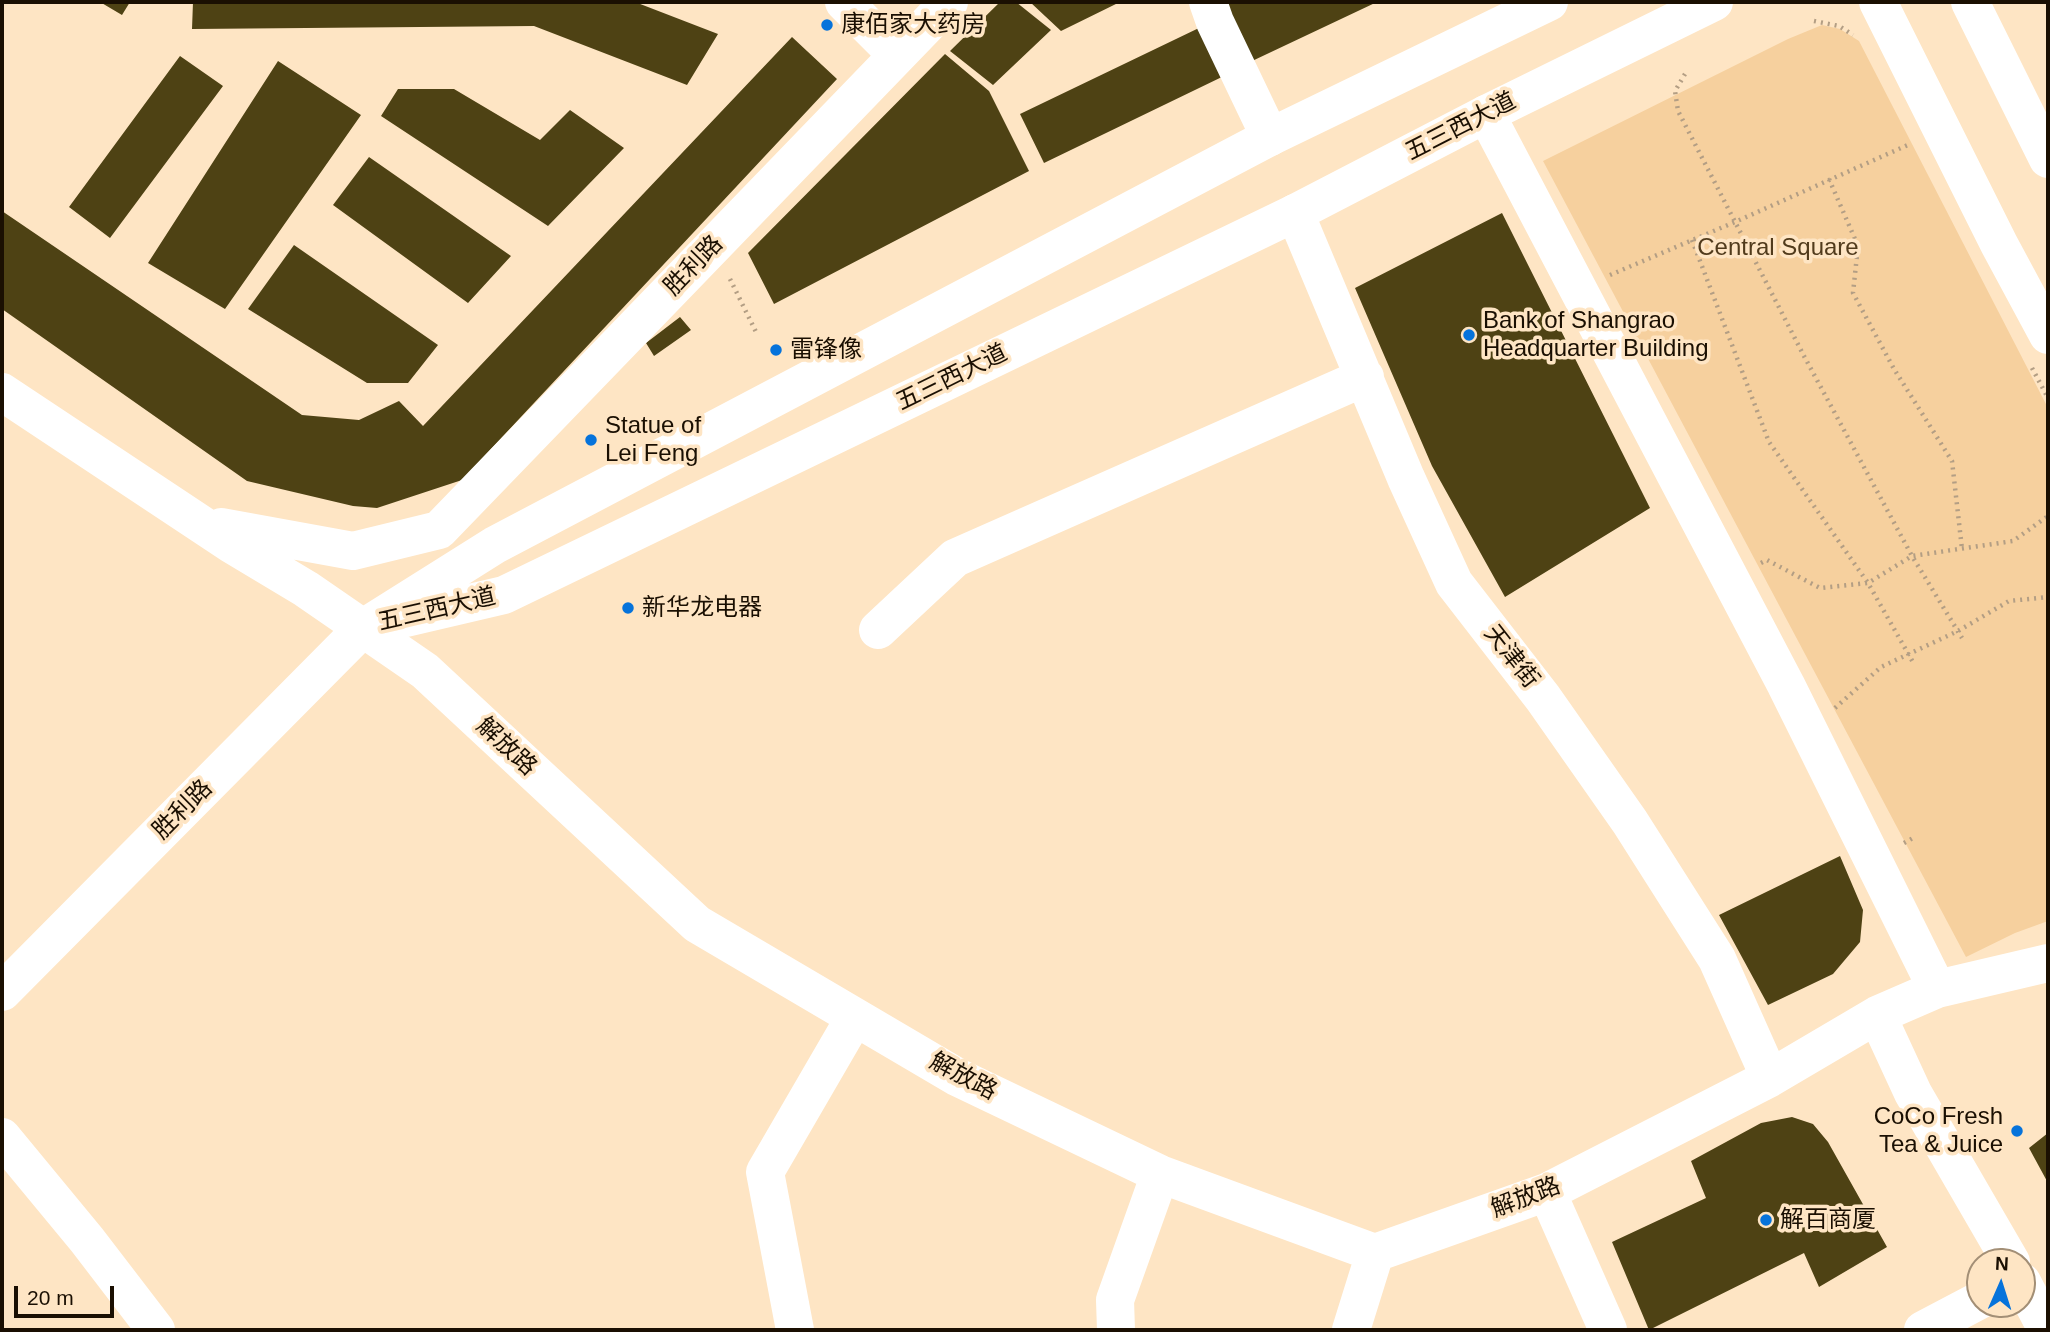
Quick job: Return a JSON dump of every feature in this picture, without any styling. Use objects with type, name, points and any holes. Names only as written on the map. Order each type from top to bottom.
[{"type":"street","points":[[844,2],[897,55]]},
{"type":"street","name":"胜利路","points":[[200,524],[353,551],[439,530],[949,2]]},
{"type":"street","points":[[1208,2],[1270,137]]},
{"type":"street","name":"五三西大道","points":[[363,628],[495,545],[1270,137],[1549,2]]},
{"type":"street","name":"五三西大道","points":[[363,628],[505,595],[1295,214],[1486,114],[1714,2]]},
{"type":"street","points":[[1878,2],[1999,244],[2048,335]]},
{"type":"street","points":[[1970,2],[2048,159]]},
{"type":"street","points":[[1486,114],[1810,734],[1937,989]]},
{"type":"street","name":"天津街","points":[[1295,214],[1406,478],[1454,583],[1543,698],[1638,833],[1717,959],[1770,1078]]},
{"type":"street","points":[[878,630],[955,558],[1365,377]]},
{"type":"street","name":"解放路","points":[[2,392],[200,524],[306,589],[425,671],[697,924],[957,1077],[1160,1174],[1375,1252],[1547,1192],[1770,1078],[1877,1015],[1937,989],[2048,963]]},
{"type":"street","name":"胜利路","points":[[2,992],[363,628]]},
{"type":"street","points":[[1877,1015],[1913,1093],[2003,1248]]},
{"type":"street","points":[[795,1330],[765,1172],[855,1017]]},
{"type":"street","points":[[2,1137],[88,1240],[156,1330]]},
{"type":"street","points":[[1116,1330],[1115,1300],[1160,1174]]},
{"type":"street","points":[[1547,1192],[1608,1330]]},
{"type":"street","points":[[1351,1330],[1375,1252]]},
{"type":"street","points":[[1923,1330],[1966,1307]]},
{"type":"street","points":[[2036,1308],[2048,1330]]},
{"type":"path","points":[[1814,21],[1839,26]]},
{"type":"path","points":[[1685,74],[1675,91],[1678,111],[1804,356],[1912,556],[1962,638]]},
{"type":"path","points":[[1578,291],[1914,142]]},
{"type":"path","points":[[1829,179],[1858,246],[1853,293],[1894,369],[1952,461],[1962,548]]},
{"type":"path","points":[[1692,240],[1769,442],[1868,583],[1914,664]]},
{"type":"path","points":[[726,268],[756,332]]},
{"type":"path","points":[[1728,576],[1767,561],[1820,588],[1868,583],[1912,556],[2013,541],[2048,516]]},
{"type":"path","points":[[1810,734],[1833,708],[1881,667],[1958,631],[2010,601],[2048,597]]},
{"type":"green space","name":"Central Square","points":[[1822,25],[1840,29],[1859,41],[2048,408],[2048,921],[2015,933],[1966,957],[1543,161],[1788,39]]},
{"type":"building","points":[[100,2],[130,2],[122,15]]},
{"type":"building","points":[[193,2],[635,2],[718,34],[687,85],[534,26],[192,29]]},
{"type":"building","points":[[1000,2],[1016,2],[1051,30],[993,85],[950,51]]},
{"type":"building","points":[[1030,2],[1120,2],[1061,31]]},
{"type":"building","points":[[1222,2],[1377,2],[1250,62]]},
{"type":"building","points":[[1201,27],[1226,75],[1044,163],[1020,114]]},
{"type":"building","points":[[792,37],[837,79],[462,480],[377,508],[353,506],[247,481],[2,309],[2,211],[302,415],[359,420],[399,401],[423,426]]},
{"type":"building","points":[[945,54],[989,91],[1029,171],[774,304],[748,253]]},
{"type":"building","points":[[180,56],[223,86],[110,238],[69,207]]},
{"type":"building","points":[[278,61],[361,115],[225,309],[148,263]]},
{"type":"building","points":[[398,89],[454,89],[540,140],[570,110],[624,148],[548,226],[381,116]]},
{"type":"building","points":[[369,157],[511,256],[468,303],[333,205]]},
{"type":"building","points":[[1502,213],[1650,508],[1505,597],[1432,466],[1355,288]]},
{"type":"building","points":[[294,245],[438,345],[408,383],[367,383],[248,309]]},
{"type":"building","points":[[680,317],[691,330],[654,356],[646,343]]},
{"type":"building","points":[[1840,856],[1863,910],[1860,942],[1833,974],[1768,1005],[1719,915]]},
{"type":"building","name":"解百商厦","points":[[1792,1117],[1813,1124],[1828,1142],[1887,1247],[1819,1287],[1804,1253],[1649,1330],[1612,1242],[1706,1198],[1691,1161],[1761,1123]]},
{"type":"building","points":[[2048,1133],[2048,1183],[2029,1148]]},
{"type":"place","name":"康佰家大药房","points":[[827,25]]},
{"type":"place","name":"Bank of Shangrao Headquarter Building","points":[[1469,335]]},
{"type":"place","name":"雷锋像","points":[[776,350]]},
{"type":"place","name":"Statue of Lei Feng","points":[[591,440]]},
{"type":"place","name":"新华龙电器","points":[[628,608]]},
{"type":"place","name":"CoCo Fresh Tea & Juice","points":[[2017,1131]]},
{"type":"place","name":"解百商厦","points":[[1766,1220]]}]
